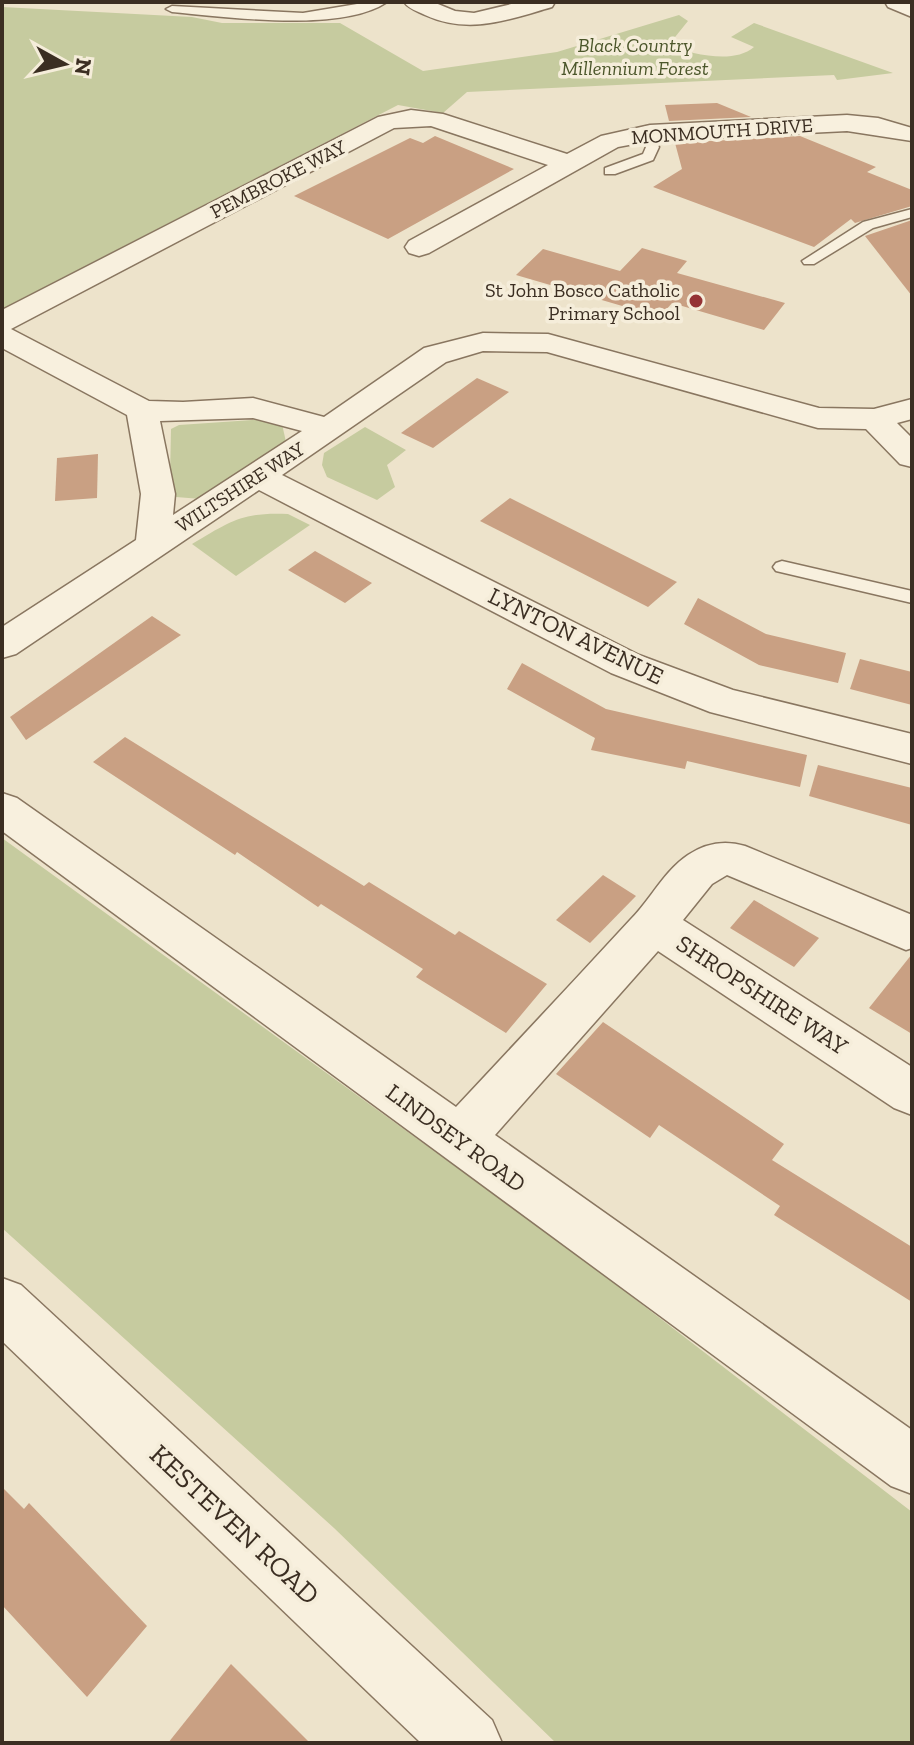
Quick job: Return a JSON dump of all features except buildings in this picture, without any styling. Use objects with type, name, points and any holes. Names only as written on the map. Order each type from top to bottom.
[{"type":"street","points":[[415,2],[450,17],[466,20],[491,17],[544,2]]},
{"type":"street","points":[[896,2],[912,10]]},
{"type":"street","name":"PEMBROKE WAY","points":[[2,322],[387,122],[411,118],[434,119],[568,163]]},
{"type":"street","name":"MONMOUTH DRIVE","points":[[419,247],[610,141],[643,135],[847,123],[878,126],[909,141]]},
{"type":"street","points":[[2,336],[142,410],[183,412],[253,408],[328,429]]},
{"type":"street","name":"WILTSHIRE WAY","points":[[2,645],[435,355],[483,342],[548,343],[809,416],[875,419]]},
{"type":"street","points":[[912,409],[875,419],[912,457]]},
{"type":"street","points":[[142,410],[158,494],[153,544]]},
{"type":"street","name":"LYNTON AVENUE","points":[[257,476],[625,664],[724,702],[912,749]]},
{"type":"street","name":"LINDSEY ROAD","points":[[2,809],[912,1465]]},
{"type":"street","points":[[654,925],[703,865],[717,857],[730,858],[906,932]]},
{"type":"street","name":"SHROPSHIRE WAY","points":[[458,1140],[654,925],[912,1093]]},
{"type":"street","name":"KESTEVEN ROAD","points":[[2,1304],[469,1743]]},
{"type":"lane","points":[[172,9],[312,18],[339,15],[381,2]]},
{"type":"lane","points":[[610,171],[648,157],[653,147],[643,135]]},
{"type":"lane","points":[[809,261],[868,225],[912,213]]},
{"type":"lane","points":[[782,567],[912,597]]},
{"type":"green space","name":"Black Country Millennium Forest","points":[[2,7],[192,17],[222,23],[340,23],[423,71],[557,52],[679,15],[688,21],[667,47],[712,56],[735,55],[754,47],[731,37],[754,23],[893,73],[837,80],[834,75],[467,92],[443,113],[398,105],[2,309]]},
{"type":"green space","points":[[265,419],[282,424],[286,442],[201,499],[176,497],[170,477],[171,429],[179,425]]},
{"type":"green space","points":[[365,427],[406,450],[387,465],[395,487],[377,500],[327,477],[322,465],[324,453]]},
{"type":"green space","points":[[288,514],[310,525],[236,576],[192,544],[237,520]]},
{"type":"green space","points":[[2,838],[583,1259],[912,1512],[912,1743],[556,1743],[334,1528],[2,1228]]},
{"type":"place","name":"St John Bosco Catholic Primary School","points":[[696,301]]}]
